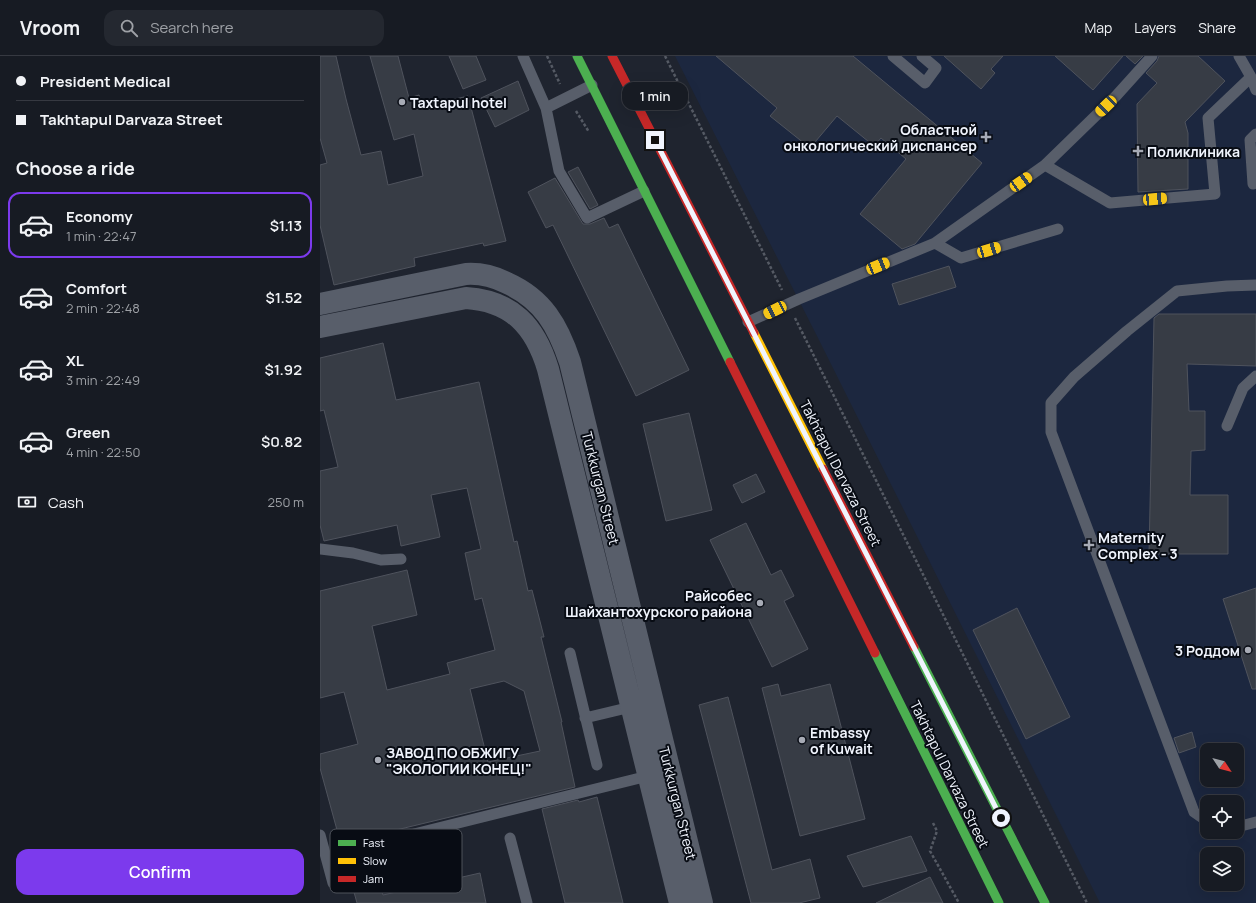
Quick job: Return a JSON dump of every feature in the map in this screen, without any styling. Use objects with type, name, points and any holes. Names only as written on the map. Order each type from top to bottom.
[{"type":"main road","name":"Takhtapul Darvaza Street","points":[[577,56],[999,903]]},
{"type":"main road","name":"Takhtapul Darvaza Street","points":[[612,56],[1045,903]]},
{"type":"street","name":"Turkkurgan Street","points":[[320,304],[475,273],[492,276],[516,287],[539,304],[554,324],[570,362],[702,903]]},
{"type":"street","name":"Turkkurgan Street","points":[[320,327],[466,298],[492,302],[505,308],[517,316],[528,327],[539,346],[548,369],[680,903]]},
{"type":"lane","points":[[523,56],[546,108],[558,171],[587,218],[644,191]]},
{"type":"lane","points":[[894,56],[925,83],[936,68],[922,56]]},
{"type":"lane","points":[[748,322],[788,303],[935,243],[1045,165],[1116,96],[1152,56]]},
{"type":"lane","points":[[1239,56],[1251,77],[1256,90]]},
{"type":"lane","points":[[1045,165],[1110,203],[1215,194],[1208,118],[1251,77]]},
{"type":"lane","points":[[546,108],[592,85]]},
{"type":"lane","points":[[1253,184],[1250,140],[1256,134]]},
{"type":"lane","points":[[935,243],[961,258],[1058,229]]},
{"type":"lane","points":[[1200,816],[1194,812],[1051,432],[1051,403],[1074,376],[1177,291],[1227,286],[1256,286]]},
{"type":"lane","points":[[1227,426],[1243,388],[1256,376]]},
{"type":"lane","points":[[320,549],[353,553],[381,560],[401,559]]},
{"type":"lane","points":[[570,653],[597,765]]},
{"type":"lane","points":[[585,718],[631,707]]},
{"type":"lane","points":[[434,829],[648,776]]},
{"type":"lane","points":[[1244,825],[1256,822]]},
{"type":"lane","points":[[320,835],[330,872]]},
{"type":"lane","points":[[510,838],[527,903]]},
{"type":"path","points":[[665,56],[1088,903]]},
{"type":"shaded area","name":"Maternity Complex - 3","points":[[675,56],[1256,56],[1256,903],[1100,903],[819,340]]},
{"type":"building","points":[[320,56],[336,56],[361,155],[381,151],[388,185],[423,176],[414,134],[394,140],[370,56],[398,56],[409,98],[419,95],[422,107],[468,96],[506,241],[484,246],[483,243],[414,258],[415,266],[334,285],[320,225],[320,165],[327,163],[320,138]]},
{"type":"building","points":[[449,56],[476,56],[486,80],[463,89]]},
{"type":"building","points":[[716,56],[853,56],[982,163],[915,244],[902,249],[860,214],[906,159],[881,138],[874,146],[837,116],[810,148],[770,116],[777,108]]},
{"type":"building","points":[[944,56],[1003,56],[991,69],[995,73],[981,89]]},
{"type":"building","points":[[1055,56],[1123,56],[1093,90]]},
{"type":"building","points":[[1126,56],[1143,56],[1135,64]]},
{"type":"building","points":[[1159,56],[1198,56],[1225,81],[1185,122],[1188,133],[1188,189],[1138,192],[1137,104],[1157,83],[1146,73],[1157,61]]},
{"type":"building","points":[[518,81],[529,110],[495,127],[481,98]]},
{"type":"building","points":[[578,167],[598,205],[590,209],[568,172]]},
{"type":"building","points":[[555,178],[583,224],[590,224],[604,218],[609,228],[618,224],[689,370],[636,396],[553,225],[546,228],[528,192]]},
{"type":"building","points":[[949,266],[956,287],[899,305],[892,284]]},
{"type":"building","points":[[1159,314],[1256,314],[1256,366],[1187,364],[1189,411],[1205,411],[1205,450],[1191,451],[1190,495],[1228,495],[1228,554],[1149,554],[1154,318]]},
{"type":"building","points":[[383,343],[396,400],[479,382],[514,542],[517,541],[528,591],[532,590],[544,637],[541,637],[562,722],[575,787],[400,829],[337,829],[320,768],[320,754],[358,744],[344,692],[320,698],[320,591],[407,570],[417,615],[372,626],[387,690],[450,674],[447,663],[495,650],[482,598],[475,600],[465,553],[481,549],[467,488],[431,495],[440,537],[401,546],[397,525],[324,541],[320,525],[320,471],[338,467],[324,410],[320,411],[320,358]],"holes":[[[504,681],[524,691],[540,751],[488,762],[470,689]]]},
{"type":"building","points":[[689,413],[712,510],[666,521],[643,424]]},
{"type":"building","points":[[756,474],[765,492],[742,503],[733,485]]},
{"type":"building","points":[[746,523],[771,575],[781,570],[794,596],[784,601],[808,649],[772,667],[710,540]]},
{"type":"building","name":"3 Роддом","points":[[1256,588],[1256,689],[1252,689],[1223,599]]},
{"type":"building","points":[[1017,608],[1070,717],[1026,739],[973,630]]},
{"type":"building","points":[[778,684],[781,696],[830,684],[865,819],[800,836],[762,688]]},
{"type":"building","points":[[728,697],[772,870],[810,859],[820,898],[799,903],[751,903],[699,705]]},
{"type":"building","points":[[1192,732],[1196,747],[1179,753],[1174,738]]},
{"type":"building","points":[[597,797],[623,903],[565,903],[542,809]]},
{"type":"building","points":[[911,836],[927,871],[863,887],[847,856]]},
{"type":"building","points":[[480,873],[486,903],[357,903],[354,893],[382,893],[383,895],[392,893],[462,893],[462,877]]},
{"type":"building","points":[[930,877],[943,903],[876,903]]},
{"type":"traffic: fast","points":[[577,56],[730,362]]},
{"type":"traffic: fast","points":[[914,647],[1045,903]]},
{"type":"traffic: fast","points":[[875,653],[999,903]]},
{"type":"traffic: slow","points":[[754,333],[823,469]]},
{"type":"traffic: jam","points":[[612,56],[754,333]]},
{"type":"traffic: jam","points":[[730,362],[875,653]]},
{"type":"traffic: jam","points":[[823,469],[914,647]]},
{"type":"place","name":"Taxtapul hotel","points":[[402,102]]},
{"type":"place","name":"Областной онкологический диспансер","points":[[986,137]]},
{"type":"place","name":"Поликлиника","points":[[1138,151]]},
{"type":"place","name":"Maternity Complex - 3","points":[[1089,545]]},
{"type":"place","name":"Райсобес Шайхантохурского района","points":[[760,603]]},
{"type":"place","name":"3 Роддом","points":[[1248,650]]},
{"type":"place","name":"Embassy of Kuwait","points":[[802,740]]},
{"type":"place","name":"ЗАВОД ПО ОБЖИГУ \"ЭКОЛОГИИ КОНЕЦ!\"","points":[[378,760]]},
{"type":"route","points":[[655,140],[1001,818]]}]
